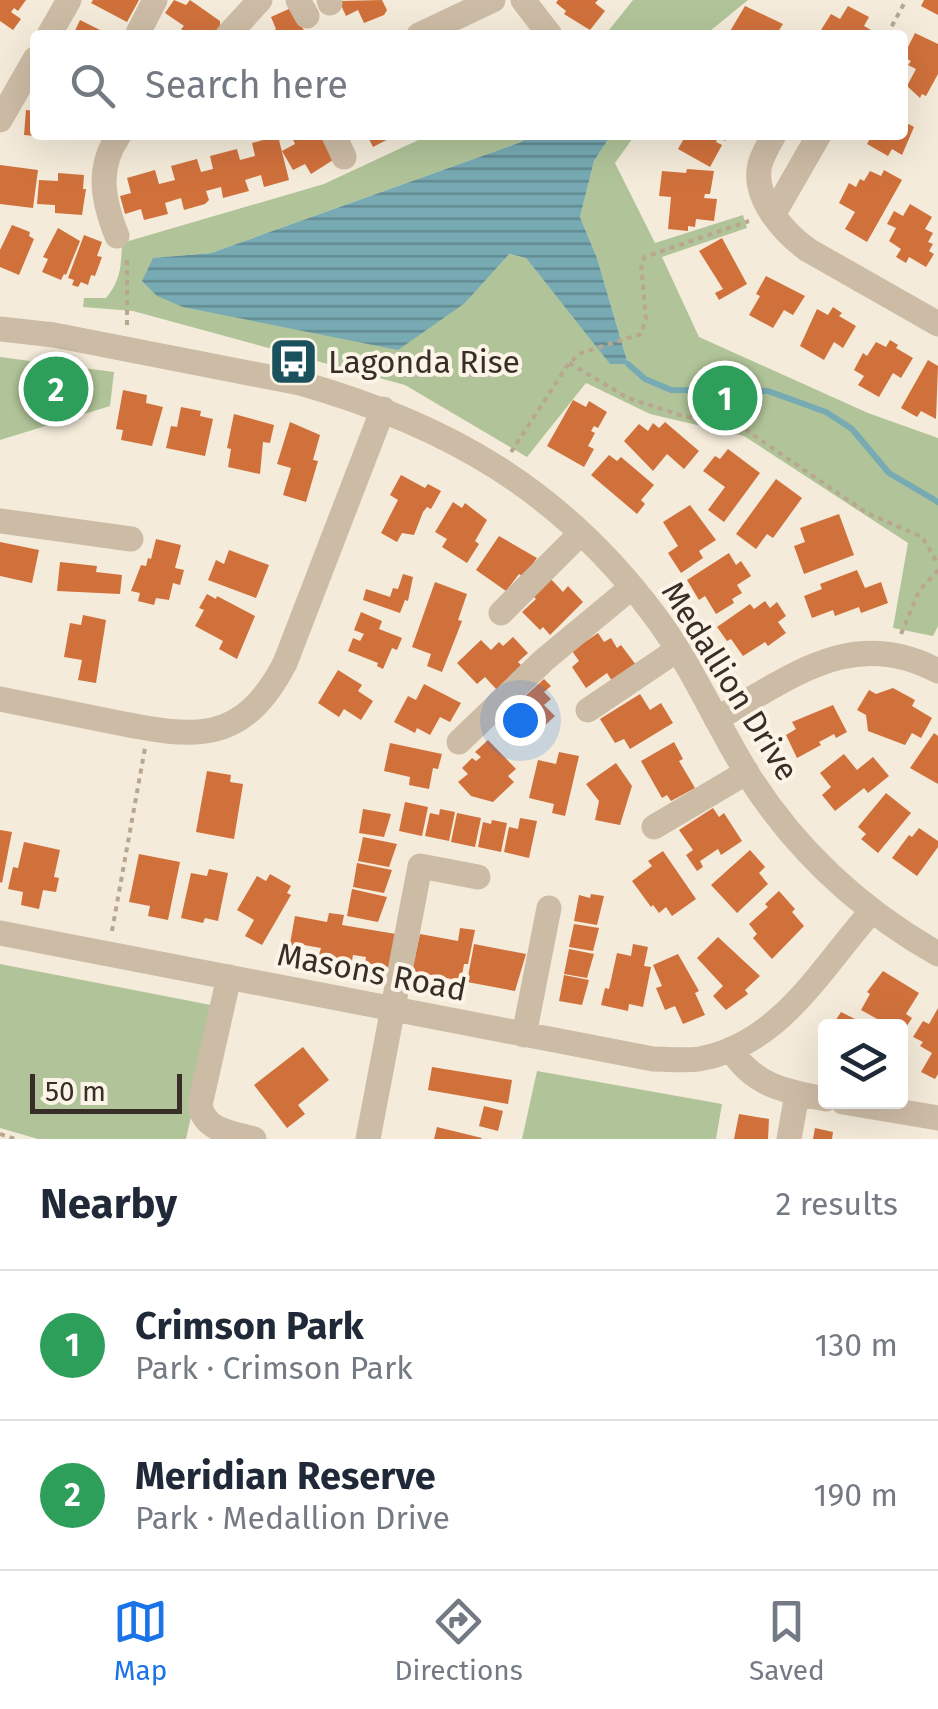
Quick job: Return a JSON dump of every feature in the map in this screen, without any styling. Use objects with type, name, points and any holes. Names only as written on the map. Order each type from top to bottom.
[{"type":"street","points":[[52,30],[69,0]]},
{"type":"street","points":[[140,30],[155,0]]},
{"type":"street","points":[[233,30],[260,0]]},
{"type":"street","points":[[523,0],[546,30]]},
{"type":"street","points":[[428,30],[489,1]]},
{"type":"street","points":[[0,120],[30,68]]},
{"type":"street","points":[[116,140],[108,156],[102,187],[124,239]]},
{"type":"street","points":[[771,140],[759,173],[762,192],[788,234],[808,250],[938,324]]},
{"type":"street","points":[[773,215],[816,140]]},
{"type":"street","name":"Medallion Drive","points":[[0,329],[54,334],[300,384],[383,408],[425,426],[500,468],[581,533],[632,587],[678,650],[747,772],[789,832],[824,871],[871,912],[938,954]]},
{"type":"street","points":[[0,699],[186,735],[223,727],[248,711],[270,690],[285,663],[383,408]]},
{"type":"street","points":[[0,521],[132,539]]},
{"type":"street","points":[[502,613],[581,533]]},
{"type":"street","points":[[459,742],[544,660],[632,587]]},
{"type":"street","points":[[588,710],[678,650]]},
{"type":"street","points":[[716,718],[828,660],[860,652],[894,654],[938,671]]},
{"type":"street","points":[[654,827],[747,772]]},
{"type":"street","points":[[368,1139],[420,866],[478,877]]},
{"type":"street","points":[[524,1035],[549,908]]},
{"type":"street","name":"Masons Road","points":[[0,932],[653,1060],[699,1059],[761,1035],[790,1009],[871,912]]},
{"type":"street","points":[[229,977],[200,1106],[207,1122],[217,1129],[254,1139]]},
{"type":"street","points":[[731,1049],[742,1067],[760,1082],[818,1097]]},
{"type":"street","points":[[789,1139],[797,1094]]},
{"type":"street","points":[[884,1109],[938,1118]]},
{"type":"path","points":[[890,30],[906,0]]},
{"type":"path","points":[[500,468],[569,363],[582,353],[641,334],[646,319],[641,264],[645,256],[773,215]]},
{"type":"path","points":[[124,239],[128,350]]},
{"type":"path","points":[[569,363],[628,398],[746,430],[867,513],[922,537],[938,567],[919,591],[894,654]]},
{"type":"path","points":[[108,954],[148,729]]},
{"type":"path","points":[[0,1134],[16,1139]]},
{"type":"green space","points":[[633,0],[748,0],[711,30],[609,30]]},
{"type":"green space","points":[[418,140],[524,140],[211,253],[154,258],[465,303],[508,254],[526,258],[610,363],[628,364],[597,258],[580,217],[594,161],[608,140],[631,140],[615,163],[655,243],[743,215],[747,228],[662,257],[699,337],[868,413],[938,438],[938,626],[933,636],[893,628],[908,543],[744,436],[650,414],[586,383],[527,457],[405,385],[133,311],[83,307],[84,298],[106,298],[115,285],[122,243],[324,184]]},
{"type":"green space","points":[[0,357],[114,372],[110,406],[0,440]]},
{"type":"green space","points":[[0,964],[216,1006],[186,1139],[38,1139],[0,1128]]},
{"type":"green space","points":[[537,1071],[722,1104],[716,1139],[522,1139]]},
{"type":"water","points":[[608,140],[594,161],[580,217],[597,258],[628,364],[610,364],[526,258],[509,254],[465,303],[398,350],[183,307],[157,296],[142,281],[153,258],[211,253],[521,142]]},
{"type":"building","points":[[0,0],[26,0],[18,11],[14,8],[11,12],[21,19],[13,30],[0,21]]},
{"type":"building","points":[[139,0],[127,22],[91,3]]},
{"type":"building","points":[[174,0],[186,5],[190,0],[220,21],[220,26],[217,30],[182,30],[184,26],[165,13]]},
{"type":"building","points":[[382,0],[387,10],[384,15],[364,23],[358,10],[346,16],[339,1]]},
{"type":"building","points":[[598,0],[595,3],[605,11],[590,30],[564,14],[566,11],[556,3]]},
{"type":"building","points":[[924,0],[938,0],[938,15],[921,6]]},
{"type":"building","points":[[745,6],[783,24],[779,30],[731,30]]},
{"type":"building","points":[[848,6],[869,17],[864,26],[871,30],[821,30],[831,14],[840,19]]},
{"type":"building","points":[[293,7],[304,30],[274,30],[271,17]]},
{"type":"building","points":[[80,20],[100,30],[75,30]]},
{"type":"building","points":[[915,33],[938,44],[938,74],[926,96],[922,94],[920,98],[908,87],[916,69],[908,65],[908,47]]},
{"type":"building","points":[[26,110],[30,110],[30,136],[24,135]]},
{"type":"building","points":[[908,124],[914,127],[902,155],[892,149],[888,156],[867,144],[869,140],[908,140]]},
{"type":"building","points":[[279,140],[289,180],[264,187],[261,175],[245,180],[249,191],[223,198],[221,187],[206,191],[209,200],[205,204],[184,210],[181,198],[165,203],[168,214],[144,220],[141,209],[125,214],[120,196],[131,193],[127,178],[155,170],[159,184],[175,180],[171,166],[197,159],[201,172],[213,169],[210,156],[237,149],[240,160],[255,156],[252,143]]},
{"type":"building","points":[[293,140],[323,140],[333,160],[311,174],[305,164],[293,170],[282,151],[295,144]]},
{"type":"building","points":[[683,140],[717,140],[722,145],[710,167],[678,149]]},
{"type":"building","points":[[0,165],[38,170],[33,208],[0,204]]},
{"type":"building","points":[[687,169],[714,171],[710,194],[704,198],[717,199],[714,221],[696,219],[695,227],[688,226],[688,231],[668,229],[671,197],[659,196],[662,171],[686,173]]},
{"type":"building","points":[[884,170],[902,180],[867,242],[845,229],[855,212],[839,203],[849,183],[856,187],[870,171],[881,176]]},
{"type":"building","points":[[58,173],[84,175],[82,215],[55,213],[55,205],[37,204],[39,180],[58,181]]},
{"type":"building","points":[[910,204],[932,217],[925,229],[933,233],[928,242],[933,244],[929,251],[934,254],[926,267],[909,257],[906,263],[896,257],[901,249],[889,241],[896,228],[887,224],[894,211],[903,216]]},
{"type":"building","points":[[12,225],[30,232],[34,239],[19,275],[0,267],[0,250]]},
{"type":"building","points":[[58,228],[80,241],[61,280],[42,272],[48,259],[43,257]]},
{"type":"building","points":[[84,235],[102,242],[97,256],[102,257],[88,285],[81,282],[78,287],[68,278]]},
{"type":"building","points":[[722,238],[747,284],[719,300],[715,293],[723,289],[699,251]]},
{"type":"building","points":[[766,276],[805,296],[793,315],[784,310],[773,328],[749,315]]},
{"type":"building","points":[[833,307],[842,313],[839,316],[856,326],[843,348],[834,342],[824,360],[800,346],[817,309],[828,315]]},
{"type":"building","points":[[890,340],[913,358],[901,378],[893,373],[879,397],[858,385],[864,376],[854,370],[863,353],[867,356],[876,342],[886,347]]},
{"type":"building","points":[[928,360],[938,366],[936,419],[921,411],[917,417],[901,408]]},
{"type":"building","points":[[123,390],[147,395],[146,403],[163,407],[152,446],[121,440],[123,430],[116,429]]},
{"type":"building","points":[[573,400],[586,407],[589,401],[607,412],[598,428],[594,426],[591,431],[595,433],[588,446],[594,449],[584,467],[547,446]]},
{"type":"building","points":[[181,407],[201,411],[200,416],[213,419],[205,456],[166,448],[171,426],[177,427]]},
{"type":"building","points":[[234,414],[274,425],[270,443],[263,442],[260,474],[228,467],[231,449],[227,448]]},
{"type":"building","points":[[290,422],[320,435],[313,460],[318,461],[306,502],[283,495],[291,468],[277,464]]},
{"type":"building","points":[[665,422],[699,451],[684,469],[667,454],[653,471],[624,441],[639,424],[648,431],[653,423],[659,428]]},
{"type":"building","points":[[728,449],[760,473],[724,522],[708,510],[725,487],[703,471],[715,456],[720,459]]},
{"type":"building","points":[[609,455],[617,461],[621,457],[654,485],[641,500],[645,504],[637,514],[591,475]]},
{"type":"building","points":[[401,475],[425,488],[428,484],[441,491],[431,509],[427,507],[423,512],[414,535],[402,533],[397,542],[381,533],[398,500],[390,495]]},
{"type":"building","points":[[776,479],[802,498],[773,538],[767,534],[756,549],[736,534]]},
{"type":"building","points":[[453,502],[462,508],[465,503],[487,520],[467,563],[442,547],[447,539],[435,532]]},
{"type":"building","points":[[690,505],[716,540],[699,551],[703,558],[681,573],[668,553],[678,546],[663,522]]},
{"type":"building","points":[[839,514],[854,555],[804,574],[794,546],[805,542],[800,528]]},
{"type":"building","points":[[499,536],[537,558],[506,591],[476,570]]},
{"type":"building","points":[[156,539],[181,545],[175,568],[184,570],[180,585],[173,583],[169,600],[156,598],[154,605],[138,601],[140,593],[131,591],[141,565],[146,566],[148,558],[151,559]]},
{"type":"building","points":[[0,542],[39,550],[32,583],[0,576]]},
{"type":"building","points":[[229,550],[269,565],[256,598],[208,580],[216,560],[224,564]]},
{"type":"building","points":[[729,553],[736,565],[741,561],[751,576],[737,585],[742,593],[732,599],[734,603],[716,614],[705,596],[699,600],[687,580]]},
{"type":"building","points":[[60,562],[97,566],[96,572],[122,575],[120,594],[57,591]]},
{"type":"building","points":[[857,570],[865,588],[881,582],[888,603],[861,613],[859,607],[835,616],[833,610],[812,618],[804,596],[822,589],[820,584]]},
{"type":"building","points":[[403,574],[413,577],[408,601],[405,600],[400,613],[363,600],[366,589],[390,597],[393,588],[398,589]]},
{"type":"building","points":[[550,578],[563,592],[568,586],[583,602],[550,635],[522,612],[536,599],[532,595]]},
{"type":"building","points":[[435,582],[467,594],[458,620],[462,621],[442,672],[427,666],[431,654],[412,647]]},
{"type":"building","points":[[207,594],[255,616],[237,659],[219,649],[223,641],[195,626]]},
{"type":"building","points":[[765,601],[770,608],[777,602],[786,616],[778,622],[786,633],[743,656],[717,627],[750,604],[754,609]]},
{"type":"building","points":[[361,612],[382,621],[379,629],[402,638],[397,650],[392,648],[383,669],[378,663],[348,651],[353,638],[360,641],[364,634],[354,630]]},
{"type":"building","points":[[83,615],[106,620],[96,683],[78,680],[82,660],[64,657],[70,623],[81,625]]},
{"type":"building","points":[[598,633],[604,642],[611,638],[617,648],[621,645],[636,665],[612,681],[607,673],[586,688],[572,667],[579,661],[572,651]]},
{"type":"building","points":[[513,637],[528,653],[518,662],[523,667],[498,691],[485,677],[477,684],[457,663],[481,640],[491,650]]},
{"type":"building","points":[[338,670],[362,685],[358,691],[373,701],[361,720],[344,709],[339,717],[318,703]]},
{"type":"building","points":[[544,679],[551,686],[544,692],[551,699],[544,705],[555,716],[524,745],[497,716],[511,709]]},
{"type":"building","points":[[424,684],[461,703],[450,722],[440,717],[430,735],[417,728],[415,733],[394,722],[408,696],[416,700]]},
{"type":"building","points":[[893,688],[915,700],[912,706],[932,718],[921,738],[912,733],[905,745],[868,731],[866,715],[857,710],[869,690],[876,694]]},
{"type":"building","points":[[640,694],[650,710],[661,703],[673,723],[630,749],[624,739],[615,743],[600,719]]},
{"type":"building","points":[[833,705],[847,732],[836,738],[834,734],[797,758],[786,735],[796,729],[792,722]]},
{"type":"building","points":[[934,733],[938,736],[938,784],[910,768]]},
{"type":"building","points":[[488,740],[516,769],[508,776],[514,782],[493,802],[471,796],[458,782],[468,774],[462,768],[472,758],[476,761],[481,757],[475,752]]},
{"type":"building","points":[[674,742],[683,759],[679,761],[695,788],[671,801],[667,795],[662,798],[641,761]]},
{"type":"building","points":[[390,743],[442,754],[438,769],[433,768],[429,789],[409,785],[410,777],[384,771]]},
{"type":"building","points":[[559,752],[579,756],[565,816],[552,813],[554,804],[529,798],[538,760],[556,764]]},
{"type":"building","points":[[844,754],[857,770],[873,757],[889,776],[868,793],[864,788],[835,811],[822,795],[831,787],[820,773]]},
{"type":"building","points":[[616,763],[632,786],[620,825],[595,820],[599,801],[586,784]]},
{"type":"building","points":[[207,771],[231,775],[230,782],[243,784],[234,839],[196,832]]},
{"type":"building","points":[[886,793],[911,813],[878,853],[861,839],[866,834],[858,827]]},
{"type":"building","points":[[405,802],[428,807],[422,836],[399,831]]},
{"type":"building","points":[[713,808],[719,817],[724,813],[742,841],[721,855],[718,849],[700,861],[703,867],[697,871],[686,855],[693,850],[679,830]]},
{"type":"building","points":[[363,809],[391,814],[384,837],[359,833]]},
{"type":"building","points":[[440,809],[455,812],[449,841],[425,836],[430,813],[439,815]]},
{"type":"building","points":[[457,813],[481,818],[475,847],[451,842]]},
{"type":"building","points":[[520,818],[537,821],[529,858],[504,852],[509,827],[518,829]]},
{"type":"building","points":[[492,820],[507,823],[501,852],[478,847],[483,822],[491,824]]},
{"type":"building","points":[[919,828],[938,841],[938,847],[917,876],[892,858]]},
{"type":"building","points":[[0,830],[12,832],[2,883],[0,882]]},
{"type":"building","points":[[363,837],[397,844],[389,867],[358,861]]},
{"type":"building","points":[[24,842],[60,850],[54,877],[59,878],[56,892],[43,890],[39,909],[21,905],[23,892],[8,889]]},
{"type":"building","points":[[750,850],[765,867],[759,873],[768,884],[737,913],[711,885]]},
{"type":"building","points":[[663,851],[696,899],[672,916],[666,907],[659,913],[651,907],[632,881],[652,866],[648,861]]},
{"type":"building","points":[[139,854],[180,862],[168,920],[148,916],[150,906],[129,902]]},
{"type":"building","points":[[357,863],[392,870],[384,893],[353,887]]},
{"type":"building","points":[[209,869],[228,873],[218,921],[205,918],[203,923],[181,918],[191,873],[207,876]]},
{"type":"building","points":[[270,874],[291,886],[287,893],[291,895],[262,945],[245,936],[254,920],[237,910],[257,876],[266,881]]},
{"type":"building","points":[[352,889],[387,897],[378,922],[347,916]]},
{"type":"building","points":[[779,891],[804,926],[772,959],[753,938],[757,934],[749,924]]},
{"type":"building","points":[[591,894],[604,896],[597,925],[574,921],[579,895],[590,898]]},
{"type":"building","points":[[329,913],[344,915],[342,925],[396,934],[390,968],[365,963],[366,957],[353,955],[352,961],[319,955],[321,948],[304,945],[302,952],[289,949],[295,916],[327,922]]},
{"type":"building","points":[[574,924],[599,928],[593,951],[569,947]]},
{"type":"building","points":[[460,928],[475,930],[461,981],[412,971],[420,934],[458,941]]},
{"type":"building","points":[[718,937],[760,976],[745,990],[748,994],[726,1010],[713,996],[723,986],[697,958]]},
{"type":"building","points":[[474,944],[526,954],[515,991],[467,982]]},
{"type":"building","points":[[633,944],[648,947],[644,966],[651,967],[643,1007],[629,1004],[628,1011],[601,1005],[617,953],[631,956]]},
{"type":"building","points":[[569,949],[594,954],[587,978],[564,974]]},
{"type":"building","points":[[678,954],[699,991],[695,993],[705,1015],[683,1024],[675,1006],[665,1010],[656,988],[662,986],[653,965]]},
{"type":"building","points":[[883,971],[919,993],[906,1014],[912,1018],[908,1024],[908,1019],[877,1019],[861,1010],[870,994],[867,992]]},
{"type":"building","points":[[564,975],[589,980],[582,1005],[559,1001]]},
{"type":"building","points":[[938,1008],[935,1079],[921,1072],[932,1053],[913,1037],[923,1021],[929,1024]]},
{"type":"building","points":[[841,1012],[855,1019],[836,1019]]},
{"type":"building","points":[[303,1047],[329,1080],[298,1105],[305,1114],[287,1128],[254,1085]]},
{"type":"building","points":[[432,1067],[512,1080],[508,1104],[428,1090]]},
{"type":"building","points":[[484,1106],[503,1111],[498,1131],[479,1126]]},
{"type":"building","points":[[739,1114],[769,1119],[768,1139],[734,1139]]},
{"type":"building","points":[[437,1127],[482,1138],[434,1139]]},
{"type":"building","points":[[815,1128],[833,1132],[832,1139],[813,1139]]},
{"type":"waterway","points":[[628,364],[645,379],[671,390],[768,391],[826,412],[852,429],[889,473],[938,502]]},
{"type":"place","name":"Lagonda Rise","points":[[293,362]]},
{"type":"place","name":"Meridian Reserve","points":[[56,389]]},
{"type":"place","name":"Crimson Park","points":[[725,398]]}]
